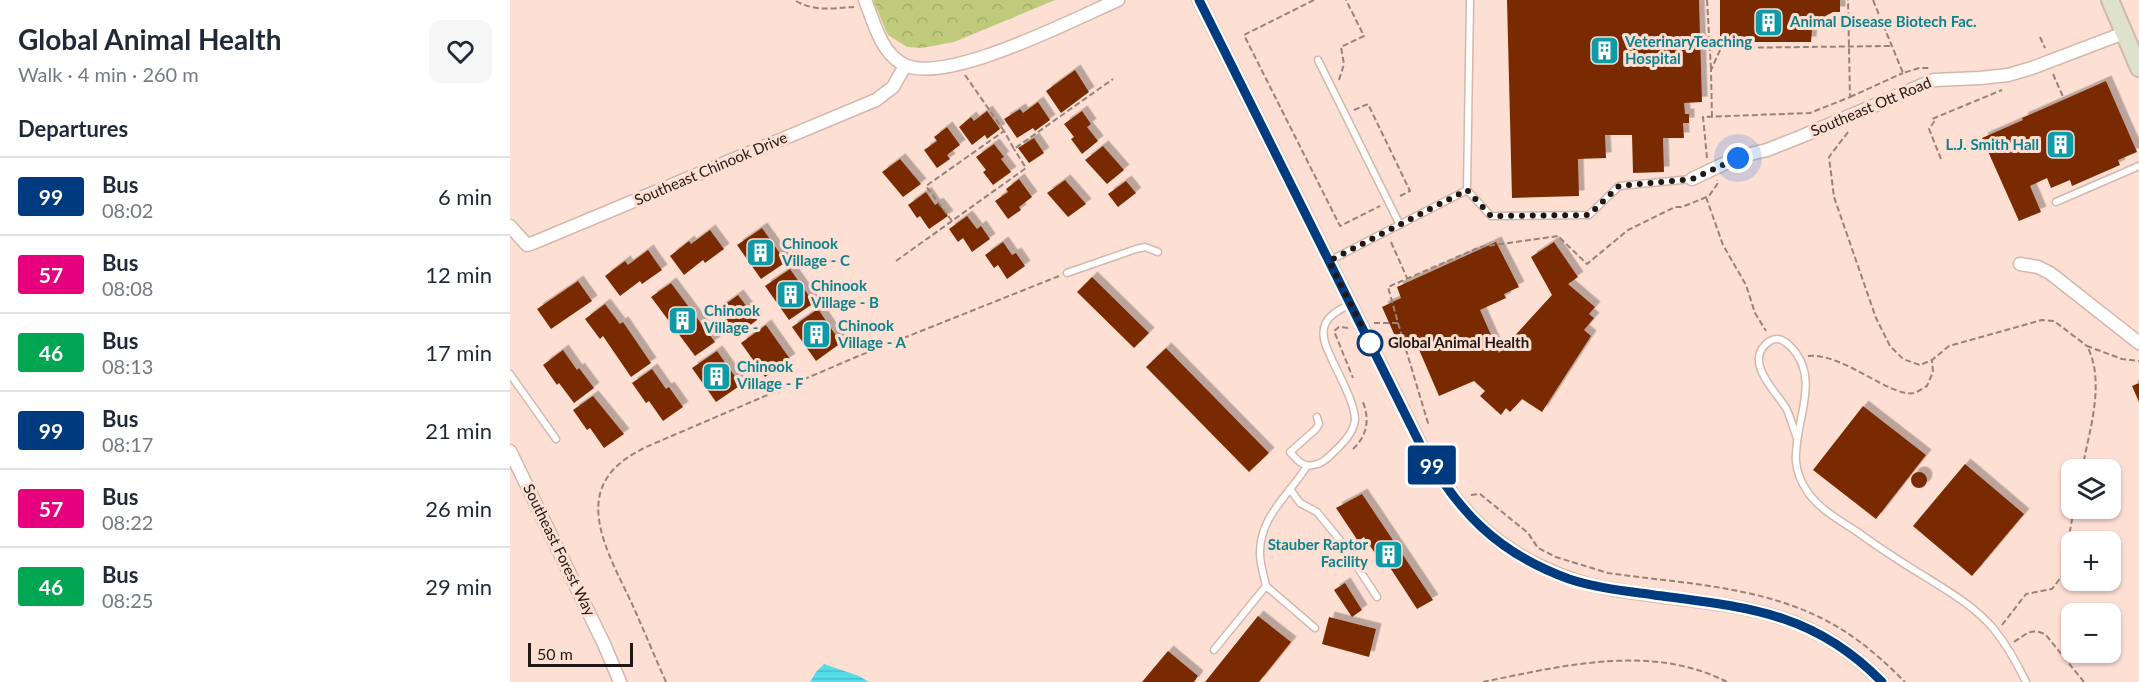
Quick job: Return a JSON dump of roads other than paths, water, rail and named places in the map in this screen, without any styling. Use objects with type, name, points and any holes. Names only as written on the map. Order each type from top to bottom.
[{"type":"street","points":[[866,3],[885,48],[898,62],[917,69],[952,66],[987,55],[1118,0]]},
{"type":"street","points":[[1201,0],[1421,446],[1441,481],[1470,517],[1500,543],[1525,559],[1571,579],[1602,587],[1746,607],[1794,621],[1832,640],[1882,682]]},
{"type":"street","points":[[2110,0],[2127,35],[2139,68]]},
{"type":"street","name":"Southeast Ott Road","points":[[1692,179],[1738,158],[1767,150],[1934,80],[1980,78],[2024,70],[2127,35]]},
{"type":"street","name":"Southeast Chinook Drive","points":[[510,226],[526,245],[533,243],[876,100],[893,87],[905,66]]},
{"type":"street","points":[[2020,264],[2038,267],[2050,273],[2139,343]]},
{"type":"street","name":"Southeast Forest Way","points":[[510,452],[604,644],[620,682]]},
{"type":"lane","points":[[1470,0],[1467,190],[1491,216],[1589,215],[1619,186],[1692,179]]},
{"type":"lane","points":[[1318,60],[1400,225]]},
{"type":"lane","points":[[2056,202],[2139,166]]},
{"type":"lane","points":[[1329,261],[1467,190]]},
{"type":"lane","points":[[1067,273],[1136,249],[1145,247],[1158,252]]},
{"type":"lane","points":[[1317,417],[1319,424],[1316,429],[1290,452],[1300,463],[1307,466],[1322,463],[1344,442],[1353,429],[1355,420],[1352,407],[1324,339],[1326,322],[1350,303]]},
{"type":"lane","points":[[1797,438],[1790,417],[1769,385],[1759,363],[1761,349],[1773,340],[1782,340],[1799,357],[1804,367],[1806,379],[1804,403],[1797,438],[1796,461],[1799,477],[1812,498],[1884,551],[1975,610],[2006,647],[2026,682]]},
{"type":"lane","points":[[510,374],[556,439]]},
{"type":"lane","points":[[1307,466],[1271,511],[1261,534],[1260,555],[1266,586],[1315,628]]},
{"type":"lane","points":[[1290,489],[1300,503],[1317,512],[1325,521],[1377,597]]},
{"type":"lane","points":[[1214,650],[1266,586]]},
{"type":"water","points":[[824,664],[859,676],[869,682],[810,682]]},
{"type":"place","name":"Animal Disease Biotech Fac.","points":[[1769,22]]},
{"type":"place","name":"VeterinaryTeaching Hospital","points":[[1604,51]]},
{"type":"place","name":"L.J. Smith Hall","points":[[2060,145]]},
{"type":"place","name":"Chinook Village - C","points":[[761,253]]},
{"type":"place","name":"Chinook Village - B","points":[[790,295]]},
{"type":"place","name":"Chinook Village -","points":[[683,320]]},
{"type":"place","name":"Chinook Village - A","points":[[817,335]]},
{"type":"place","name":"Global Animal Health","points":[[1370,343]]},
{"type":"place","name":"Chinook Village - F","points":[[716,376]]},
{"type":"place","name":"Stauber Raptor Facility","points":[[1389,554]]}]
